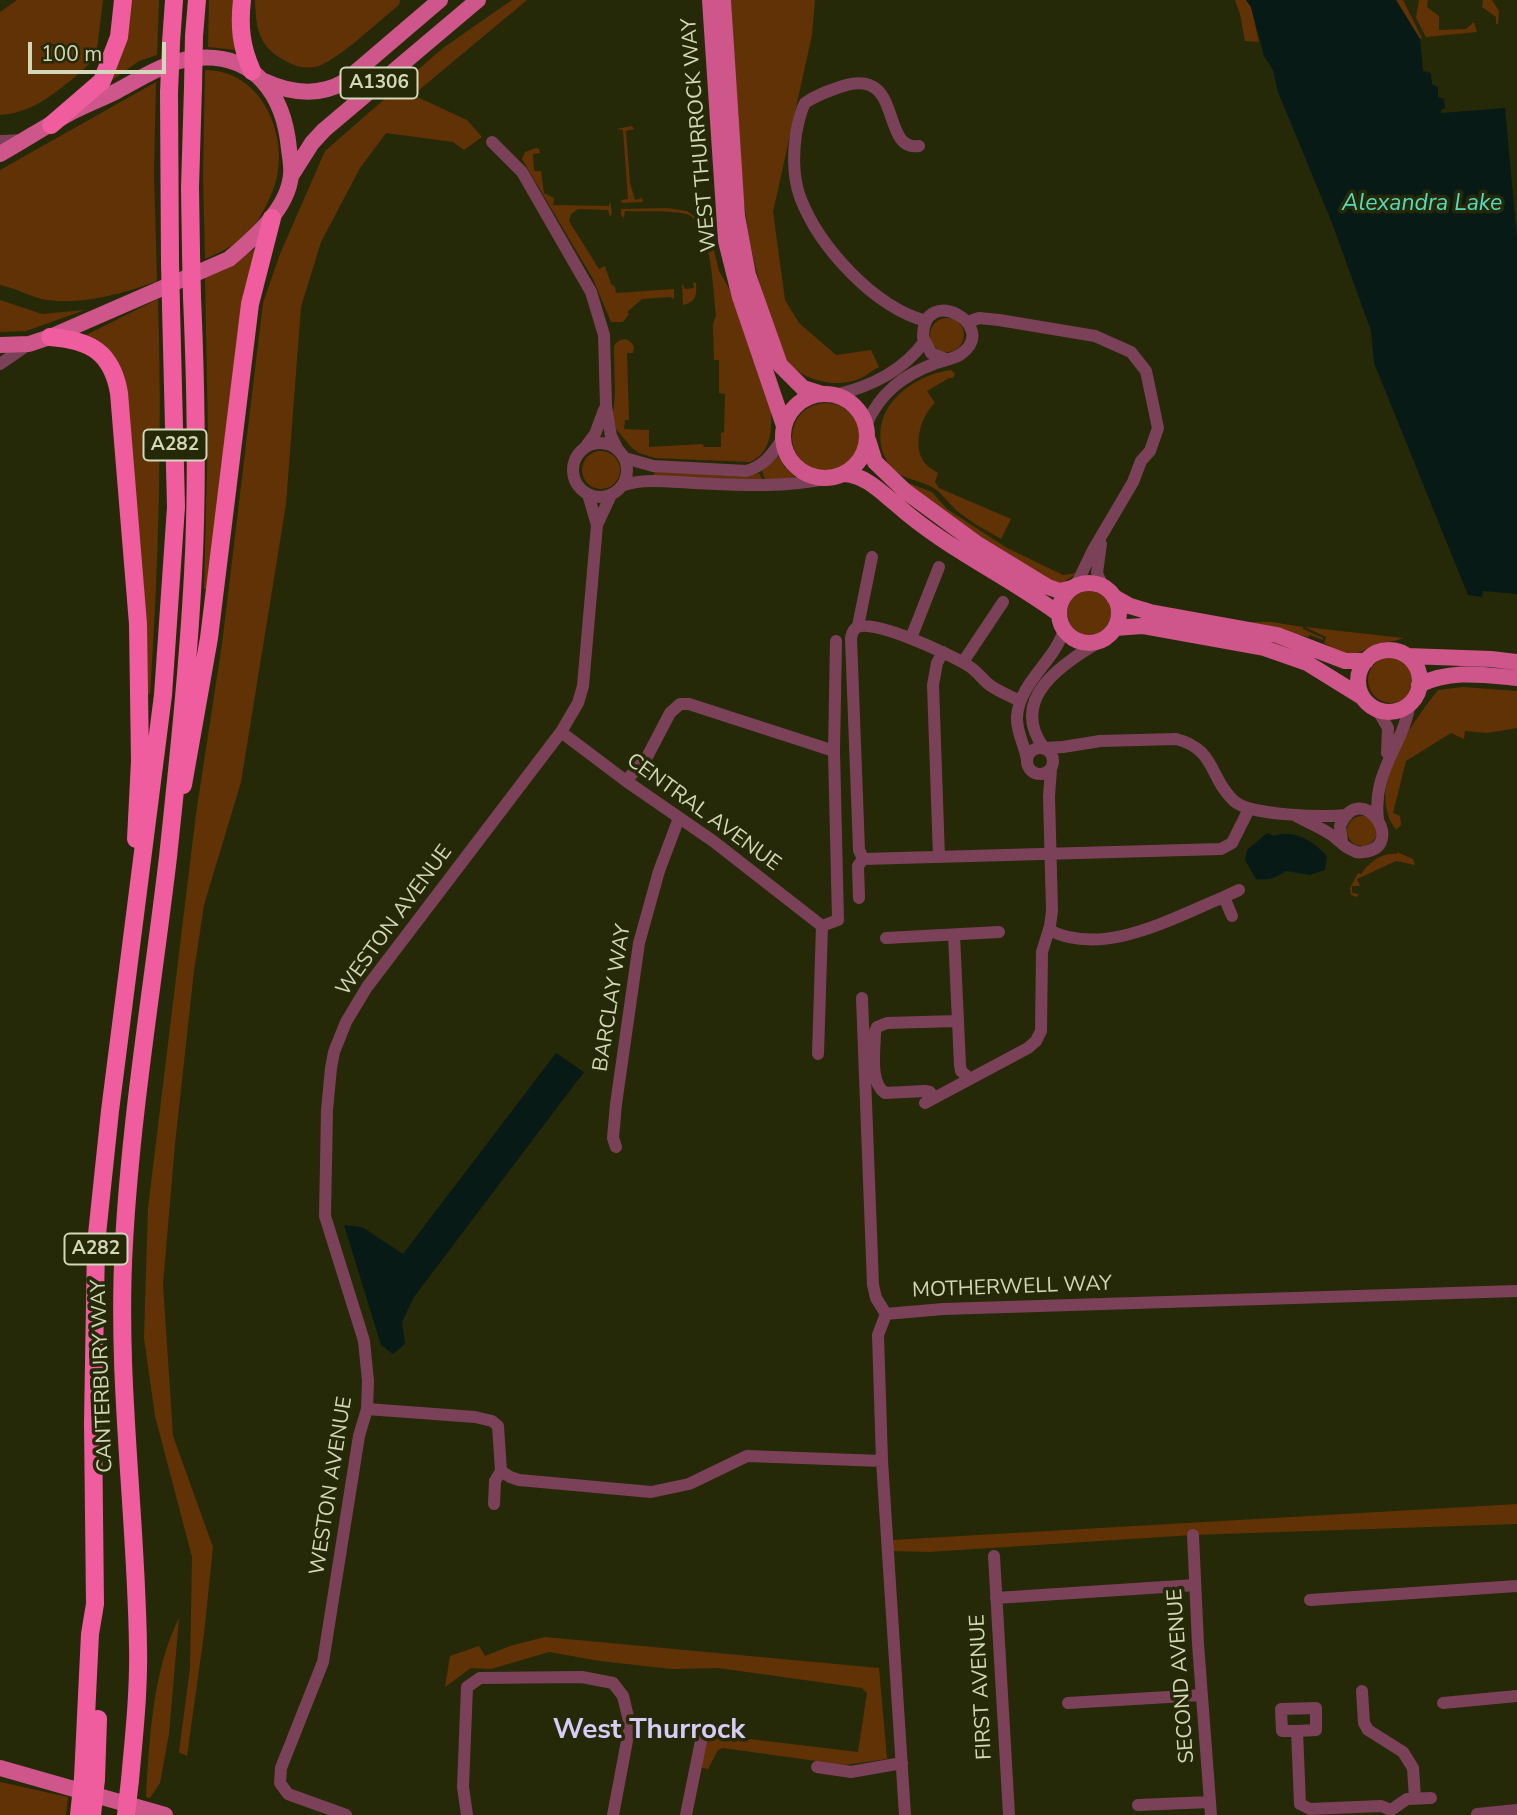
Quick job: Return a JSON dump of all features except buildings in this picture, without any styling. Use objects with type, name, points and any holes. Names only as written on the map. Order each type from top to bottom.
[{"type":"highway","points":[[51,125],[102,81],[118,37],[123,0]]},
{"type":"highway","name":"A282","points":[[136,896],[163,695],[176,495],[169,93],[174,0]]},
{"type":"highway","name":"A282","points":[[168,854],[187,664],[193,570],[196,397],[190,188],[197,0]]},
{"type":"highway","points":[[242,0],[240,18],[243,49],[258,76]]},
{"type":"highway","points":[[168,854],[188,765],[204,673],[250,304],[272,218]]},
{"type":"highway","points":[[50,337],[78,341],[98,351],[114,373],[119,393],[138,624],[141,702],[136,896]]},
{"type":"highway","name":"CANTERBURY WAY","points":[[126,1815],[137,1698],[138,1647],[121,1348],[123,1244],[137,1102],[168,854]]},
{"type":"highway","name":"CANTERBURY WAY","points":[[92,1815],[89,1778],[90,1634],[95,1604],[93,1423],[96,1244],[101,1181],[136,896]]},
{"type":"highway","name":"CANTERBURY WAY","points":[[79,1815],[89,1778]]},
{"type":"main road","name":"A1306","points":[[258,76],[300,92],[331,89],[344,82],[440,0]]},
{"type":"main road","name":"A1306","points":[[291,176],[324,130],[478,0]]},
{"type":"main road","name":"WEST THURROCK WAY","points":[[710,0],[726,241],[738,290],[784,432]]},
{"type":"main road","name":"WEST THURROCK WAY","points":[[723,0],[737,216],[748,275],[780,365],[803,388],[829,395]]},
{"type":"main road","points":[[0,154],[151,73],[180,61],[212,57],[235,62],[258,76],[275,99],[285,125],[291,176],[272,218],[229,259],[50,337],[29,344],[0,345]]},
{"type":"main road","points":[[1059,614],[929,530],[880,489],[856,475],[845,474],[825,479],[811,476],[795,466],[788,456],[784,432],[790,413],[810,397],[829,395],[855,405],[867,432],[875,462],[887,475],[930,511],[1048,587],[1060,591],[1090,583],[1130,606],[1150,612],[1277,635],[1345,661],[1366,661]]},
{"type":"main road","points":[[845,474],[861,460],[867,432]]},
{"type":"main road","points":[[1074,587],[1061,601],[1059,614],[1064,630],[1075,640],[1085,643],[1102,640],[1115,628],[1119,610],[1109,592]]},
{"type":"main road","points":[[1115,628],[1142,626],[1264,648],[1307,663],[1377,709],[1395,711],[1410,703],[1419,685],[1417,669],[1407,656]]},
{"type":"main road","points":[[1362,697],[1358,678],[1366,661],[1387,650],[1407,656],[1517,662]]},
{"type":"main road","points":[[1419,685],[1430,679],[1457,674],[1517,678]]},
{"type":"main road","points":[[0,1768],[164,1815]]},
{"type":"street","points":[[919,146],[913,147],[901,141],[881,94],[867,82],[860,81],[826,92],[805,103],[800,115],[793,157],[799,195],[814,224],[834,252],[853,274],[882,299],[897,309],[926,321]]},
{"type":"street","points":[[0,141],[25,139]]},
{"type":"street","points":[[492,142],[522,172],[591,292],[604,335],[606,406],[611,436],[628,471],[624,485]]},
{"type":"street","points":[[867,432],[874,408],[894,385],[915,372],[958,356],[966,349],[971,333],[968,322],[959,313],[944,310],[926,321],[923,331],[924,342],[930,353],[946,359]]},
{"type":"street","points":[[968,322],[979,318],[999,320],[1095,336],[1127,349],[1146,371],[1158,428],[1150,451],[1140,461],[1133,482],[1074,587]]},
{"type":"street","points":[[829,395],[860,389],[875,382],[915,354],[924,342]]},
{"type":"street","points":[[0,364],[29,344]]},
{"type":"street","points":[[606,406],[595,435],[575,459],[573,470],[577,485],[588,494],[600,497],[611,495],[624,485],[644,480],[766,486],[825,479]]},
{"type":"street","points":[[585,448],[603,443],[653,466],[742,471],[759,468],[766,463],[784,432]]},
{"type":"street","name":"WESTON AVENUE","points":[[588,494],[597,525]]},
{"type":"street","name":"WESTON AVENUE","points":[[346,1815],[288,1794],[279,1783],[281,1768],[323,1662],[359,1436],[367,1409],[368,1381],[363,1341],[325,1216],[327,1110],[334,1052],[346,1022],[367,987],[561,732],[578,703],[583,686],[597,525],[611,495]]},
{"type":"street","points":[[1102,537],[1097,573],[1109,592]]},
{"type":"street","points":[[863,859],[859,850],[851,638],[858,626],[872,558]]},
{"type":"street","points":[[911,638],[939,566]]},
{"type":"street","points":[[963,662],[1003,602]]},
{"type":"street","points":[[858,626],[890,631],[943,652],[975,670],[992,687],[1020,701]]},
{"type":"street","points":[[1049,796],[1042,782],[1028,767],[1017,718],[1024,691],[1056,650],[1064,630]]},
{"type":"street","points":[[958,1021],[887,1023],[877,1027],[876,1080],[879,1088],[885,1093],[925,1091],[929,1101],[1028,1048],[1039,1037],[1043,1024],[1042,953],[1052,911],[1049,796],[1053,765],[1051,753],[1036,736],[1032,717],[1038,692],[1048,679],[1061,667],[1102,640]]},
{"type":"street","points":[[818,1054],[822,926],[838,919],[834,751],[836,641]]},
{"type":"street","points":[[939,857],[933,685],[937,663],[943,652]]},
{"type":"street","points":[[1342,842],[1340,826],[1367,799],[1409,716],[1410,703]]},
{"type":"street","points":[[626,781],[647,757],[673,708],[680,704],[689,704],[834,751]]},
{"type":"street","points":[[1292,814],[1356,852],[1370,850],[1380,842],[1382,835],[1376,802],[1385,765],[1388,728],[1377,709]]},
{"type":"street","name":"CENTRAL AVENUE","points":[[561,732],[713,841],[822,926]]},
{"type":"street","points":[[1027,760],[1035,748],[1151,739],[1185,741],[1201,750],[1210,761],[1230,797],[1237,804],[1249,809],[1329,817],[1352,812],[1371,812],[1378,819]]},
{"type":"street","points":[[1033,772],[1041,774],[1066,752],[1085,743]]},
{"type":"street","points":[[863,859],[1221,849],[1232,843],[1249,809]]},
{"type":"street","name":"BARCLAY WAY","points":[[616,1147],[613,1138],[616,1104],[632,979],[659,872],[679,818]]},
{"type":"street","points":[[859,898],[858,866],[863,859]]},
{"type":"street","points":[[1049,930],[1075,939],[1125,937],[1239,890]]},
{"type":"street","points":[[1224,897],[1232,916]]},
{"type":"street","points":[[886,938],[999,932]]},
{"type":"street","points":[[954,935],[961,1072],[970,1079]]},
{"type":"street","points":[[862,998],[873,1285],[876,1298],[886,1314]]},
{"type":"street","name":"MOTHERWELL WAY","points":[[905,1815],[882,1461],[878,1335],[886,1314],[943,1309],[1517,1291]]},
{"type":"street","points":[[367,1409],[475,1417],[492,1421],[498,1426],[501,1471],[495,1481],[494,1504]]},
{"type":"street","points":[[501,1471],[519,1480],[651,1492],[689,1484],[747,1456],[882,1461]]},
{"type":"street","name":"SECOND AVENUE","points":[[1193,1535],[1210,1809]]},
{"type":"street","name":"FIRST AVENUE","points":[[994,1556],[1009,1815]]},
{"type":"street","points":[[996,1598],[1195,1585]]},
{"type":"street","points":[[1310,1600],[1517,1586]]},
{"type":"street","points":[[467,1815],[463,1787],[467,1688],[480,1678],[582,1676],[613,1683],[623,1696],[630,1726],[613,1815]]},
{"type":"street","points":[[1362,1691],[1364,1723],[1368,1730],[1403,1752],[1413,1768],[1415,1798]]},
{"type":"street","points":[[1068,1703],[1202,1695]]},
{"type":"street","points":[[1443,1703],[1517,1696]]},
{"type":"street","points":[[1297,1731],[1300,1804],[1310,1809],[1345,1812],[1381,1806],[1393,1812],[1401,1801],[1432,1798]]},
{"type":"street","points":[[686,1815],[702,1736]]},
{"type":"street","points":[[817,1767],[851,1772],[902,1763]]},
{"type":"street","points":[[1138,1805],[1210,1809]]},
{"type":"street","points":[[1478,1814],[1517,1810]]},
{"type":"shaded area","points":[[17,0],[103,0],[96,58],[52,95],[27,109],[0,115],[0,12]]},
{"type":"shaded area","points":[[127,0],[159,0],[157,55],[139,61],[111,81]]},
{"type":"shaded area","points":[[209,0],[233,0],[232,26],[236,50],[208,47]]},
{"type":"shaded area","points":[[255,0],[400,0],[399,5],[334,58],[306,68],[284,60],[269,49],[260,35]]},
{"type":"shaded area","points":[[512,0],[527,0],[413,95],[467,120],[482,137],[464,150],[453,142],[386,133],[360,168],[321,242],[301,307],[286,504],[241,782],[204,905],[194,971],[163,1284],[173,1436],[213,1547],[187,1756],[179,1752],[190,1668],[192,1557],[155,1416],[144,1338],[148,1208],[196,814],[222,644],[263,303],[280,254],[325,151],[443,48]]},
{"type":"shaded area","points":[[731,0],[815,0],[812,35],[773,212],[785,300],[799,323],[836,355],[871,350],[879,367],[861,378],[830,383],[808,377],[791,365],[781,348],[760,283],[744,204]]},
{"type":"shaded area","points":[[1235,0],[1246,0],[1251,7],[1259,42],[1245,41]]},
{"type":"shaded area","points":[[1396,0],[1403,0],[1422,38],[1420,39]]},
{"type":"shaded area","points":[[1419,0],[1428,0],[1427,7],[1439,16],[1439,30],[1466,29],[1474,22],[1477,32],[1426,37],[1416,18]]},
{"type":"shaded area","points":[[1483,0],[1492,0],[1499,11],[1498,24],[1496,17],[1482,7]]},
{"type":"shaded area","points":[[205,70],[224,73],[240,80],[254,91],[273,122],[279,159],[273,189],[254,226],[238,241],[205,259],[203,176]]},
{"type":"shaded area","points":[[156,82],[154,172],[157,281],[118,294],[75,301],[42,299],[0,285],[0,170]]},
{"type":"shaded area","points":[[632,126],[634,129],[626,131],[630,183],[635,200],[642,198],[643,202],[622,203],[621,200],[628,199],[623,130],[616,129]]},
{"type":"shaded area","points":[[536,148],[540,153],[533,154],[534,171],[541,171],[544,193],[554,198],[553,205],[609,206],[610,201],[610,217],[608,210],[578,209],[571,214],[569,221],[599,269],[605,266],[616,293],[674,289],[674,299],[642,299],[627,312],[629,314],[623,322],[611,322],[593,279],[522,159],[525,152]]},
{"type":"shaded area","points":[[667,208],[687,211],[706,225],[703,227],[713,246],[719,271],[730,290],[771,410],[769,440],[762,453],[750,462],[655,458],[632,448],[616,429],[613,414],[614,346],[624,339],[630,341],[634,347],[633,353],[627,353],[629,420],[625,420],[624,429],[649,430],[649,447],[703,444],[704,447],[721,447],[725,394],[719,393],[719,360],[714,360],[714,290],[710,258],[701,230],[695,219],[686,214],[625,211],[624,218],[621,215],[621,209]]},
{"type":"shaded area","points":[[255,249],[208,589],[204,589],[208,433],[205,277],[225,269]]},
{"type":"shaded area","points":[[693,282],[696,283],[695,297],[683,305],[682,283],[685,289],[694,288]]},
{"type":"shaded area","points":[[158,299],[158,546],[150,694],[145,694],[123,382],[86,335]]},
{"type":"shaded area","points":[[0,300],[42,314],[85,310],[26,331],[0,332]]},
{"type":"shaded area","points":[[947,318],[959,323],[964,335],[959,347],[947,352],[935,347],[930,335],[935,323]]},
{"type":"shaded area","points":[[951,370],[955,374],[953,378],[927,391],[935,403],[922,423],[920,455],[925,463],[938,473],[935,482],[939,488],[1011,519],[1001,539],[961,514],[934,488],[899,474],[891,467],[882,450],[880,440],[883,420],[892,402],[918,380]]},
{"type":"shaded area","points":[[833,403],[854,418],[860,430],[858,450],[850,461],[833,471],[819,471],[802,461],[794,450],[792,430],[802,413],[813,405]]},
{"type":"shaded area","points":[[601,451],[614,457],[620,470],[614,483],[601,489],[588,483],[582,470],[588,457]]},
{"type":"shaded area","points":[[778,455],[795,477],[766,482],[762,471]]},
{"type":"shaded area","points":[[654,471],[744,477],[759,473],[763,481],[654,475]]},
{"type":"shaded area","points":[[906,482],[932,492],[947,509],[1007,548],[1063,575],[1077,573],[1062,583],[1053,582],[928,504]]},
{"type":"shaded area","points":[[1089,591],[1104,598],[1111,613],[1104,628],[1089,635],[1074,628],[1067,613],[1074,598]]},
{"type":"shaded area","points":[[1240,622],[1272,622],[1303,627],[1323,640],[1310,635],[1308,637]]},
{"type":"shaded area","points":[[1305,627],[1403,638],[1346,654],[1324,643],[1326,637]]},
{"type":"shaded area","points":[[1391,657],[1407,664],[1414,680],[1407,696],[1391,703],[1375,696],[1368,680],[1375,664]]},
{"type":"shaded area","points":[[1463,687],[1517,691],[1517,728],[1487,733],[1465,731],[1464,739],[1451,733],[1406,761],[1393,813],[1400,816],[1401,825],[1396,830],[1388,813],[1386,795],[1388,776],[1395,757],[1415,721],[1438,690]]},
{"type":"shaded area","points":[[1362,816],[1372,821],[1377,831],[1372,841],[1362,846],[1352,841],[1347,831],[1352,821]]},
{"type":"shaded area","points":[[1397,852],[1413,859],[1415,865],[1396,861],[1357,879],[1360,886],[1352,886],[1352,893],[1359,894],[1356,897],[1351,895],[1350,888],[1358,873],[1361,874],[1381,857]]},
{"type":"shaded area","points":[[1517,1504],[1517,1524],[1193,1535],[928,1552],[892,1551],[892,1540]]},
{"type":"shaded area","points":[[179,1618],[169,1734],[160,1783],[150,1798],[146,1797],[154,1705],[163,1659]]},
{"type":"shaded area","points":[[545,1637],[879,1668],[887,1759],[845,1765],[723,1748],[718,1750],[708,1769],[699,1767],[706,1737],[716,1735],[858,1752],[867,1693],[862,1688],[718,1668],[672,1669],[549,1652],[491,1669],[471,1668],[445,1687],[450,1656],[479,1646],[485,1656]]},
{"type":"shaded area","points":[[0,1782],[68,1797],[66,1815],[0,1815]]},
{"type":"water","name":"Alexandra Lake","points":[[1246,0],[1396,0],[1420,39],[1423,71],[1431,73],[1432,84],[1438,87],[1438,97],[1444,99],[1445,108],[1441,113],[1505,108],[1517,239],[1517,594],[1483,591],[1482,597],[1468,595],[1374,363],[1371,331],[1332,223],[1278,92],[1273,70],[1264,56],[1251,7]]},
{"type":"water","points":[[1267,833],[1274,836],[1296,835],[1310,841],[1327,856],[1325,870],[1310,875],[1286,871],[1272,878],[1256,879],[1245,860],[1247,850]]},
{"type":"water","points":[[556,1053],[584,1072],[414,1297],[402,1322],[405,1344],[393,1354],[381,1345],[344,1225],[362,1227],[403,1254]]},
{"type":"district","name":"West Thurrock","points":[[649,1731]]}]
